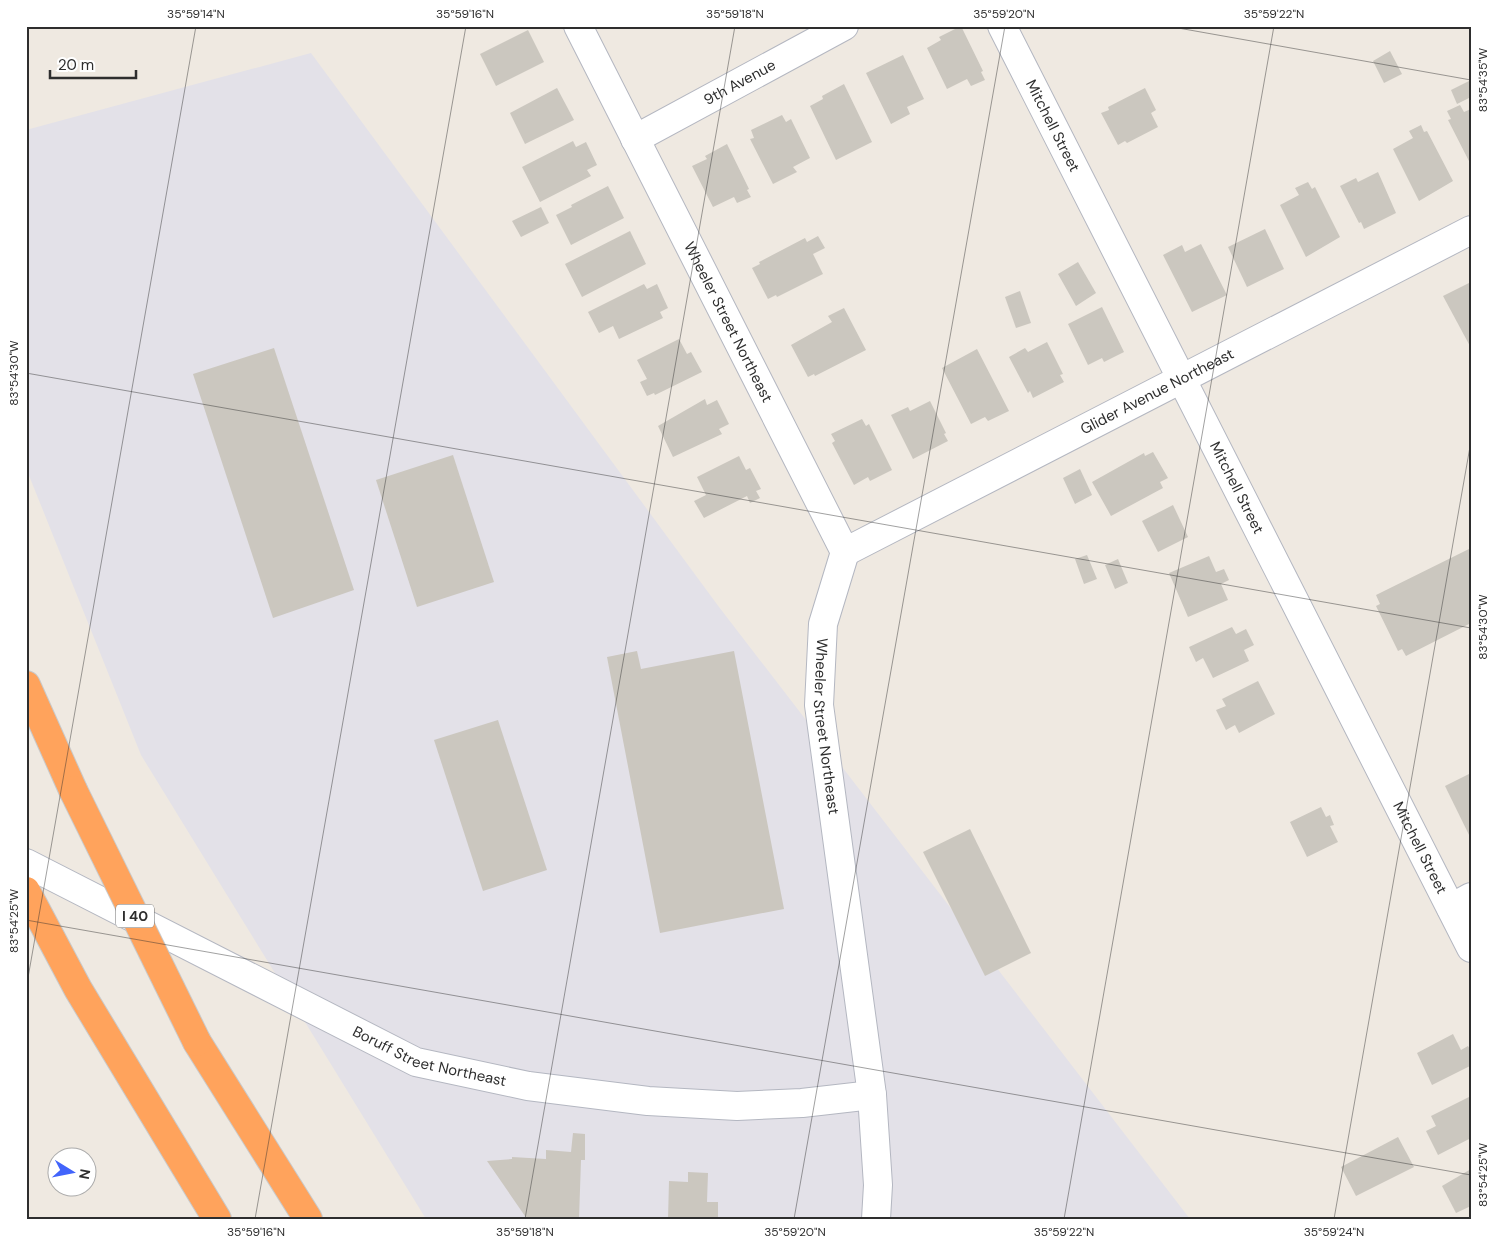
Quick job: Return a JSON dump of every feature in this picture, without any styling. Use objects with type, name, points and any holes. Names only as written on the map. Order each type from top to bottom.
[{"type":"highway","name":"I 40","points":[[26,685],[73,790],[197,1042],[308,1219]]},
{"type":"highway","points":[[26,891],[78,989],[217,1219]]},
{"type":"street","name":"Wheeler Street Northeast","points":[[578,26],[845,552],[823,624],[819,705],[872,1095],[878,1185],[876,1219]]},
{"type":"street","name":"9th Avenue","points":[[635,139],[844,26]]},
{"type":"street","name":"Mitchell Street","points":[[1002,26],[1183,379],[1461,902],[1471,948]]},
{"type":"street","name":"Glider Avenue Northeast","points":[[845,552],[1471,230]]},
{"type":"street","name":"Boruff Street Northeast","points":[[26,863],[416,1062],[528,1086],[648,1101],[737,1106],[802,1103],[872,1095]]},
{"type":"shaded area","points":[[311,53],[719,607],[1190,1219],[426,1219],[141,755],[26,468],[26,130]]},
{"type":"building","points":[[961,26],[983,71],[981,72],[985,80],[971,86],[967,79],[947,89],[927,48],[941,40],[939,37]]},
{"type":"building","points":[[528,30],[544,62],[496,86],[480,54]]},
{"type":"building","points":[[1390,51],[1402,74],[1384,83],[1373,61]]},
{"type":"building","points":[[903,55],[924,99],[907,107],[910,114],[891,124],[866,73]]},
{"type":"building","points":[[1471,80],[1471,97],[1457,104],[1451,90]]},
{"type":"building","points":[[844,84],[872,142],[836,160],[810,106],[823,99],[822,96]]},
{"type":"building","points":[[557,88],[574,120],[525,144],[510,113]]},
{"type":"building","points":[[1145,88],[1156,110],[1151,113],[1158,127],[1127,143],[1125,141],[1118,145],[1101,113],[1109,110],[1108,107]]},
{"type":"building","points":[[1460,105],[1464,112],[1471,109],[1471,165],[1448,120],[1451,119],[1447,111]]},
{"type":"building","points":[[782,115],[786,122],[791,119],[810,158],[793,167],[797,172],[773,184],[750,139],[754,138],[751,130]]},
{"type":"building","points":[[1421,125],[1424,132],[1427,131],[1453,181],[1419,201],[1393,149],[1413,138],[1409,131]]},
{"type":"building","points":[[573,141],[576,147],[586,142],[597,165],[587,170],[591,176],[540,202],[522,167]]},
{"type":"building","points":[[727,144],[751,197],[737,203],[734,197],[713,207],[692,166],[707,159],[705,156]]},
{"type":"building","points":[[1378,172],[1396,213],[1364,229],[1340,186],[1356,178],[1358,182]]},
{"type":"building","points":[[1308,182],[1312,189],[1315,187],[1340,237],[1306,257],[1280,205],[1299,195],[1295,188]]},
{"type":"building","points":[[608,186],[624,218],[571,245],[556,215]]},
{"type":"building","points":[[541,207],[549,223],[521,237],[512,221]]},
{"type":"building","points":[[1265,229],[1284,269],[1247,287],[1228,247]]},
{"type":"building","points":[[630,231],[646,264],[582,297],[565,264]]},
{"type":"building","points":[[818,236],[825,248],[813,254],[823,274],[777,297],[776,295],[768,299],[752,268],[760,264],[759,262],[805,238],[807,242]]},
{"type":"building","points":[[1201,244],[1227,295],[1192,312],[1163,255],[1182,245],[1185,252]]},
{"type":"building","points":[[1078,262],[1096,293],[1076,306],[1058,274]]},
{"type":"building","points":[[1471,282],[1471,348],[1443,296]]},
{"type":"building","points":[[644,284],[647,289],[657,284],[668,308],[660,312],[663,318],[619,339],[613,326],[599,333],[588,312]]},
{"type":"building","points":[[1020,291],[1031,323],[1016,328],[1005,297]]},
{"type":"building","points":[[1102,307],[1124,352],[1104,362],[1102,358],[1088,365],[1068,324]]},
{"type":"building","points":[[844,308],[866,350],[815,376],[814,374],[808,377],[791,345],[832,322],[828,316]]},
{"type":"building","points":[[679,339],[687,354],[691,352],[702,372],[655,395],[654,393],[647,396],[640,382],[647,379],[637,360]]},
{"type":"building","points":[[1047,342],[1063,374],[1060,375],[1064,382],[1033,398],[1030,391],[1028,393],[1009,357],[1025,348],[1028,352]]},
{"type":"building","points":[[274,348],[354,590],[273,618],[193,374]]},
{"type":"building","points":[[977,349],[1009,411],[988,421],[985,417],[971,424],[942,368]]},
{"type":"building","points":[[705,399],[707,405],[717,400],[729,424],[719,429],[722,434],[673,457],[658,426]]},
{"type":"building","points":[[930,401],[948,441],[913,459],[891,415],[908,407],[910,411]]},
{"type":"building","points":[[862,419],[866,426],[869,424],[892,470],[870,481],[868,477],[854,485],[832,443],[835,441],[831,434]]},
{"type":"building","points":[[1153,452],[1168,478],[1160,482],[1163,488],[1111,516],[1092,482],[1144,453],[1145,456]]},
{"type":"building","points":[[453,455],[494,582],[417,607],[376,480]]},
{"type":"building","points":[[739,456],[746,470],[750,468],[761,489],[756,491],[760,498],[750,503],[747,496],[704,518],[694,501],[706,495],[697,477]]},
{"type":"building","points":[[1080,469],[1092,495],[1075,504],[1063,478]]},
{"type":"building","points":[[1173,505],[1188,537],[1158,552],[1142,521]]},
{"type":"building","points":[[1471,548],[1471,623],[1406,656],[1402,649],[1398,651],[1376,606],[1380,604],[1376,595]]},
{"type":"building","points":[[1087,555],[1097,579],[1084,584],[1075,559]]},
{"type":"building","points":[[1209,556],[1216,572],[1224,569],[1229,580],[1221,584],[1228,600],[1188,617],[1169,573]]},
{"type":"building","points":[[1118,559],[1128,583],[1115,589],[1105,565]]},
{"type":"building","points":[[1232,627],[1236,634],[1246,629],[1254,645],[1244,650],[1249,661],[1213,678],[1203,658],[1196,662],[1189,647]]},
{"type":"building","points":[[637,651],[641,669],[734,651],[784,909],[660,933],[607,657]]},
{"type":"building","points":[[1258,681],[1275,714],[1239,733],[1235,725],[1226,730],[1216,710],[1226,706],[1222,699]]},
{"type":"building","points":[[498,720],[547,870],[483,891],[434,740]]},
{"type":"building","points":[[1471,773],[1471,839],[1445,786]]},
{"type":"building","points":[[1321,807],[1326,817],[1330,815],[1334,825],[1330,826],[1338,842],[1307,857],[1290,822]]},
{"type":"building","points":[[970,829],[1031,953],[985,976],[923,852]]},
{"type":"building","points":[[1453,1034],[1461,1050],[1468,1046],[1471,1051],[1470,1066],[1432,1085],[1417,1053]]},
{"type":"building","points":[[1471,1096],[1471,1138],[1438,1155],[1426,1131],[1436,1126],[1431,1116]]},
{"type":"building","points":[[573,1133],[585,1134],[585,1160],[581,1160],[579,1219],[527,1219],[487,1161],[512,1159],[512,1157],[546,1159],[546,1150],[571,1152]]},
{"type":"building","points":[[1398,1137],[1414,1167],[1356,1196],[1341,1167]]},
{"type":"building","points":[[1471,1169],[1471,1206],[1456,1213],[1442,1186]]},
{"type":"building","points":[[688,1172],[708,1173],[707,1202],[718,1202],[718,1219],[668,1219],[669,1181],[688,1182]]}]
